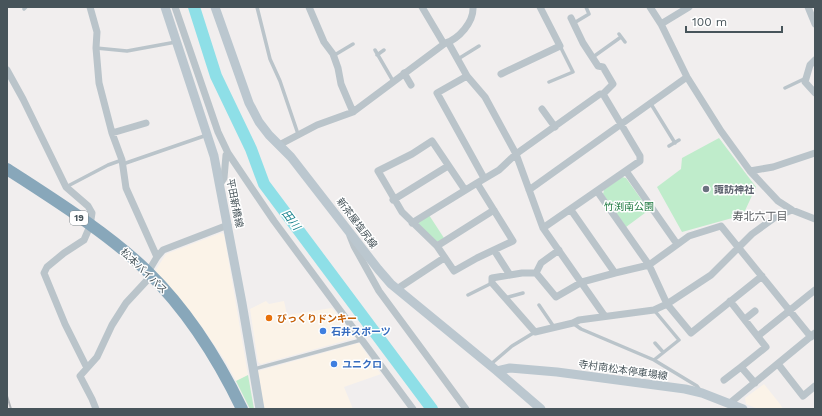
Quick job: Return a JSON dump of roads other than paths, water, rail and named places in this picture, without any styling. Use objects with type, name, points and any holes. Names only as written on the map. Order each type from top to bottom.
[{"type":"highway","name":"松本バイパス","points":[[7,169],[124,250],[150,274],[178,305],[209,347],[229,381],[242,409]]},
{"type":"main road","name":"平田新橋線","points":[[165,7],[178,42],[207,135],[220,184],[260,409]]},
{"type":"main road","name":"新茶屋塩尻線","points":[[215,7],[249,103],[260,122],[291,157],[378,269],[397,289],[494,368],[541,409]]},
{"type":"main road","name":"寺村南松本停車場線","points":[[494,368],[557,372],[702,393],[743,409]]},
{"type":"main road","points":[[722,409],[730,403]]},
{"type":"street","points":[[90,7],[97,32],[96,48],[99,83],[112,133],[122,162],[126,188],[157,257]]},
{"type":"street","points":[[175,7],[218,132],[228,153],[274,221],[413,409]]},
{"type":"street","points":[[309,7],[324,42],[333,56],[338,68],[341,84],[353,112]]},
{"type":"street","points":[[422,7],[458,60],[467,76],[485,97],[516,154],[543,228],[582,282],[604,316]]},
{"type":"street","points":[[501,74],[560,46],[540,7]]},
{"type":"street","points":[[650,7],[661,24],[687,77],[721,131],[750,171],[778,201],[792,210],[815,219]]},
{"type":"street","points":[[661,24],[689,7]]},
{"type":"street","points":[[808,7],[815,24]]},
{"type":"street","points":[[279,145],[298,134],[353,112],[465,28],[472,20],[474,8]]},
{"type":"street","points":[[412,223],[499,170],[516,154],[600,94],[603,94],[604,91],[612,86],[613,81],[603,67],[598,66],[572,21]]},
{"type":"street","points":[[815,60],[810,65],[805,82],[815,93]]},
{"type":"street","points":[[7,70],[23,98],[66,187],[88,206],[92,213],[90,226],[84,240],[64,253],[47,268],[44,273],[65,324],[87,368]]},
{"type":"street","points":[[404,73],[411,85]]},
{"type":"street","points":[[467,76],[437,93],[484,178]]},
{"type":"street","points":[[530,190],[622,126],[687,77]]},
{"type":"street","points":[[543,228],[640,161],[640,156],[603,94]]},
{"type":"street","points":[[542,109],[555,127]]},
{"type":"street","points":[[112,133],[146,123]]},
{"type":"street","points":[[465,190],[432,140],[412,154],[378,171],[393,200],[402,212],[437,246],[454,272],[477,258],[512,241],[477,183]]},
{"type":"street","points":[[220,184],[224,178],[226,155],[228,153]]},
{"type":"street","points":[[750,171],[773,167],[815,153]]},
{"type":"street","points":[[393,200],[448,166]]},
{"type":"street","points":[[626,171],[677,244]]},
{"type":"street","points":[[597,191],[649,265],[667,304],[691,333],[762,276]]},
{"type":"street","points":[[437,246],[494,210]]},
{"type":"street","points":[[571,210],[615,273]]},
{"type":"street","points":[[536,273],[513,274],[492,278],[492,283],[535,332],[573,323],[579,320],[654,310],[667,304],[711,275],[752,234],[777,216],[792,210]]},
{"type":"street","points":[[96,409],[80,376],[97,357],[112,325],[126,303],[150,274],[157,257],[163,250],[228,225]]},
{"type":"street","points":[[536,273],[556,297],[582,282],[649,265],[690,236],[721,226],[789,310],[813,335],[730,403]]},
{"type":"street","points":[[350,232],[354,246],[379,291],[466,409]]},
{"type":"street","points":[[494,250],[513,274]]},
{"type":"street","points":[[536,273],[541,263],[559,250]]},
{"type":"street","points":[[397,289],[444,258]]},
{"type":"street","points":[[758,336],[815,290]]},
{"type":"street","points":[[724,380],[766,347],[730,301]]},
{"type":"street","points":[[744,319],[755,311]]},
{"type":"street","points":[[778,364],[803,396],[815,386]]},
{"type":"street","points":[[741,367],[754,383]]},
{"type":"lane","points":[[257,7],[270,59],[280,81],[298,134]]},
{"type":"lane","points":[[572,21],[590,14],[586,7]]},
{"type":"lane","points":[[592,57],[620,35],[625,42]]},
{"type":"lane","points":[[96,48],[127,51],[178,42]]},
{"type":"lane","points":[[333,56],[353,44]]},
{"type":"lane","points":[[458,60],[479,46]]},
{"type":"lane","points":[[550,82],[573,72],[560,46]]},
{"type":"lane","points":[[375,50],[393,81]]},
{"type":"lane","points":[[377,55],[384,50]]},
{"type":"lane","points":[[785,88],[806,78]]},
{"type":"lane","points":[[651,104],[675,142]]},
{"type":"lane","points":[[66,187],[108,165],[207,135]]},
{"type":"lane","points":[[669,146],[680,140]]},
{"type":"lane","points":[[513,274],[527,269]]},
{"type":"lane","points":[[468,295],[492,283]]},
{"type":"lane","points":[[505,298],[523,293]]},
{"type":"lane","points":[[539,305],[554,327]]},
{"type":"lane","points":[[654,310],[679,340],[654,360]]},
{"type":"lane","points":[[573,323],[581,329],[654,360],[697,386],[702,393]]},
{"type":"lane","points":[[494,368],[512,346],[535,332]]},
{"type":"lane","points":[[253,369],[361,340]]},
{"type":"lane","points":[[655,343],[663,352]]},
{"type":"waterway","name":"田川","points":[[194,7],[216,76],[251,149],[264,184],[432,409]]},
{"type":"railway","points":[[7,396],[11,409]]},
{"type":"place","name":"諏訪神社","points":[[706,189]]},
{"type":"place","name":"びっくりドンキー","points":[[269,318]]},
{"type":"place","name":"石井スポーツ","points":[[323,331]]},
{"type":"place","name":"ユニクロ","points":[[334,364]]},
{"type":"district","name":"寿北六丁目","points":[[760,216]]},
{"type":"park label","name":"竹渕南公園","points":[[629,206]]}]
